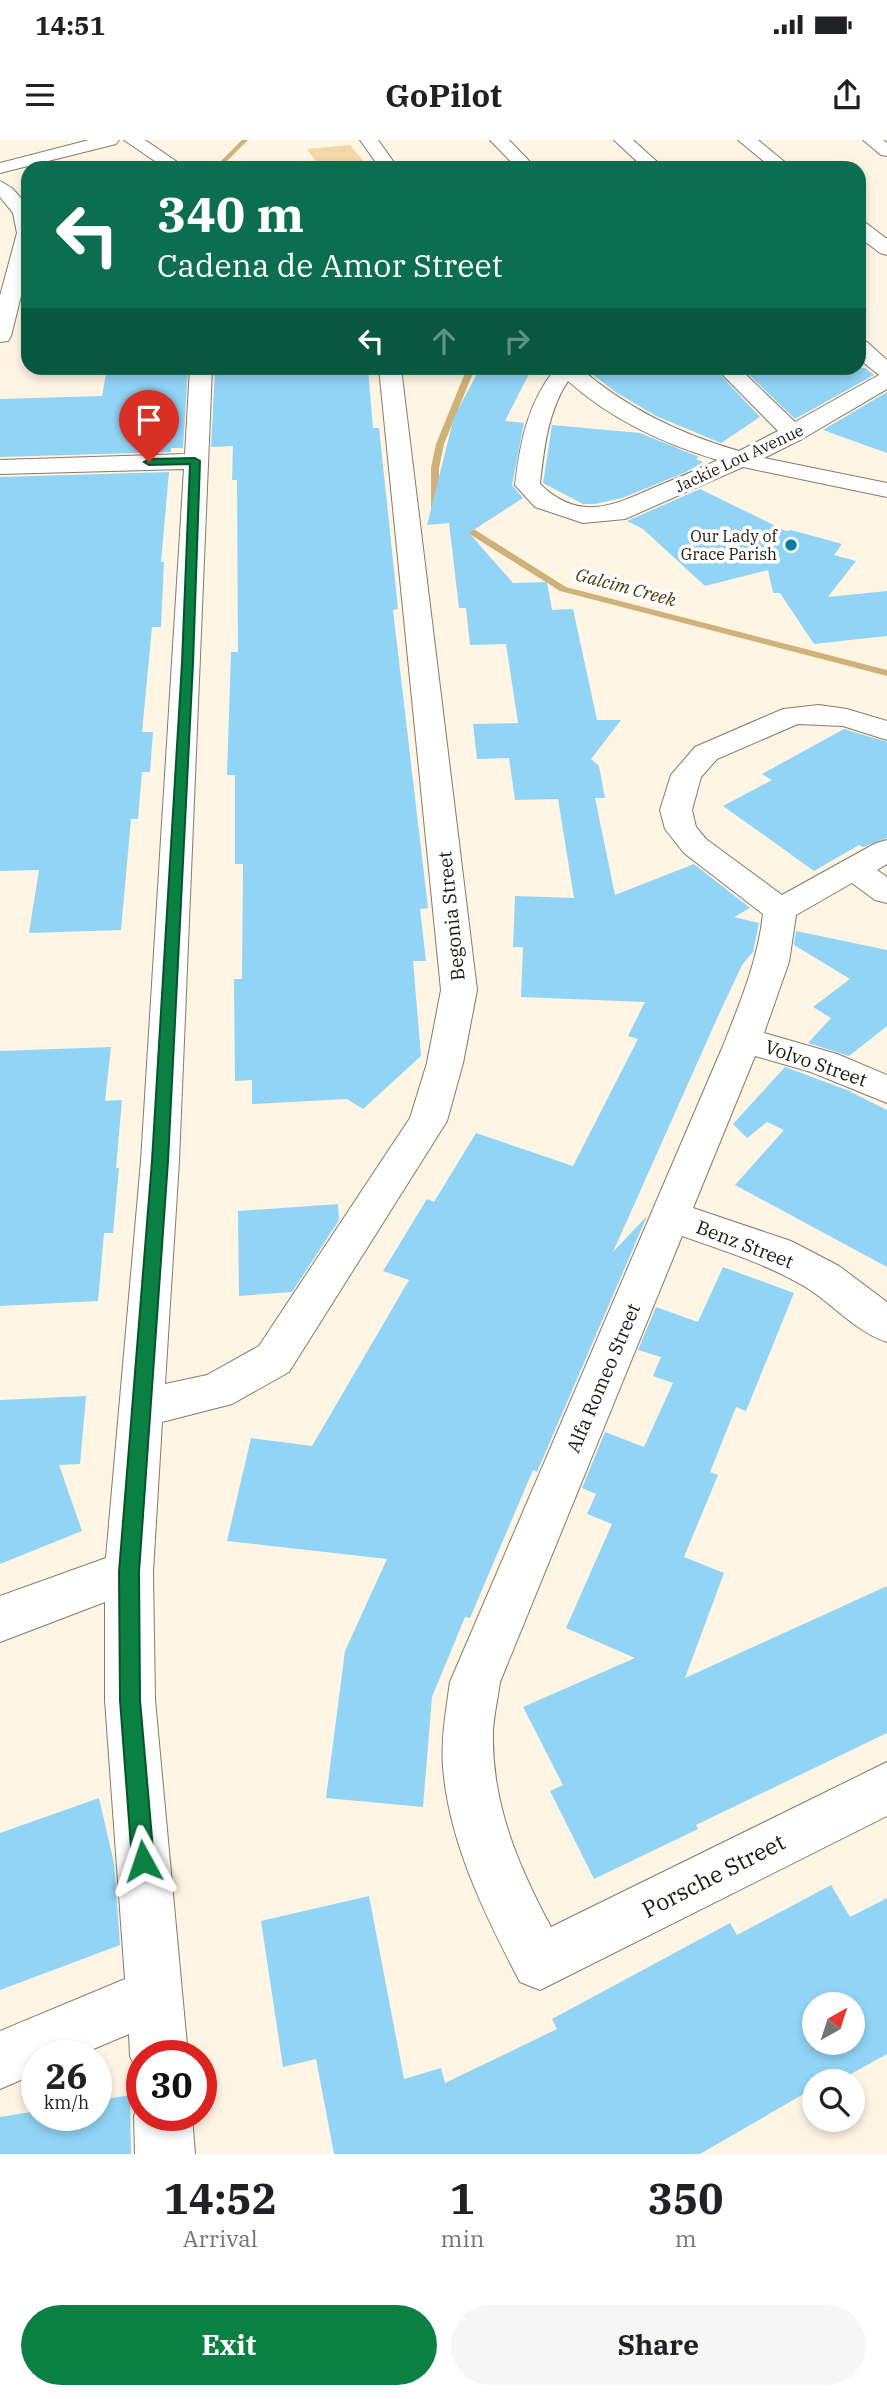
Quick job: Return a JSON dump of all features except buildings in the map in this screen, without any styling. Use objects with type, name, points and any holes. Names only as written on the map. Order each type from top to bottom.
[{"type":"street","points":[[28,161],[110,140]]},
{"type":"street","points":[[133,140],[166,161]]},
{"type":"street","points":[[369,140],[384,161]]},
{"type":"street","points":[[499,140],[520,161]]},
{"type":"street","points":[[623,140],[647,161]]},
{"type":"street","points":[[747,140],[774,161]]},
{"type":"street","points":[[872,140],[887,151]]},
{"type":"street","points":[[0,168],[21,163]]},
{"type":"street","points":[[0,187],[21,209]]},
{"type":"street","points":[[866,232],[887,249]]},
{"type":"street","points":[[0,336],[21,256]]},
{"type":"street","points":[[866,352],[887,371]]},
{"type":"street","points":[[158,2040],[130,1700],[129,1572],[162,1119],[201,375]]},
{"type":"street","name":"Begonia Street","points":[[142,1408],[217,1391],[274,1359],[428,1121],[445,1063],[459,990],[391,375]]},
{"type":"street","name":"Jackie Lou Avenue","points":[[561,375],[546,398],[533,442],[527,485],[544,502],[583,515],[616,514],[742,460],[887,380]]},
{"type":"street","points":[[574,375],[591,392],[621,412],[742,460],[887,490]]},
{"type":"street","points":[[734,375],[793,434]]},
{"type":"street","points":[[0,467],[195,461]]},
{"type":"street","points":[[887,731],[847,718],[819,714],[793,715],[706,753],[686,775],[676,810],[681,829],[695,846],[780,910],[887,850]]},
{"type":"street","points":[[855,870],[887,892]]},
{"type":"street","name":"Alfa Romeo Street","points":[[540,1962],[508,1902],[479,1829],[469,1779],[468,1756],[475,1682],[743,1039],[779,938],[780,910]]},
{"type":"street","name":"Volvo Street","points":[[743,1039],[824,1063],[887,1090]]},
{"type":"street","name":"Benz Street","points":[[670,1216],[777,1252],[824,1278],[887,1325]]},
{"type":"street","points":[[0,1619],[129,1572]]},
{"type":"street","name":"Porsche Street","points":[[540,1962],[887,1788]]},
{"type":"street","points":[[0,2060],[154,1995]]},
{"type":"street","points":[[164,2131],[165,2154]]},
{"type":"shaded area","points":[[350,145],[363,161],[316,161],[307,149]]},
{"type":"waterway","name":"Galcim Creek","points":[[224,161],[245,140]]},
{"type":"waterway","name":"Galcim Creek","points":[[435,508],[435,468],[440,444],[468,375]]},
{"type":"waterway","name":"Galcim Creek","points":[[458,523],[563,589],[887,673]]},
{"type":"place","name":"Our Lady of Grace Parish","points":[[791,545]]},
{"type":"route","points":[[143,1861],[130,1700],[129,1572],[160,1161],[195,461],[149,462]]}]
